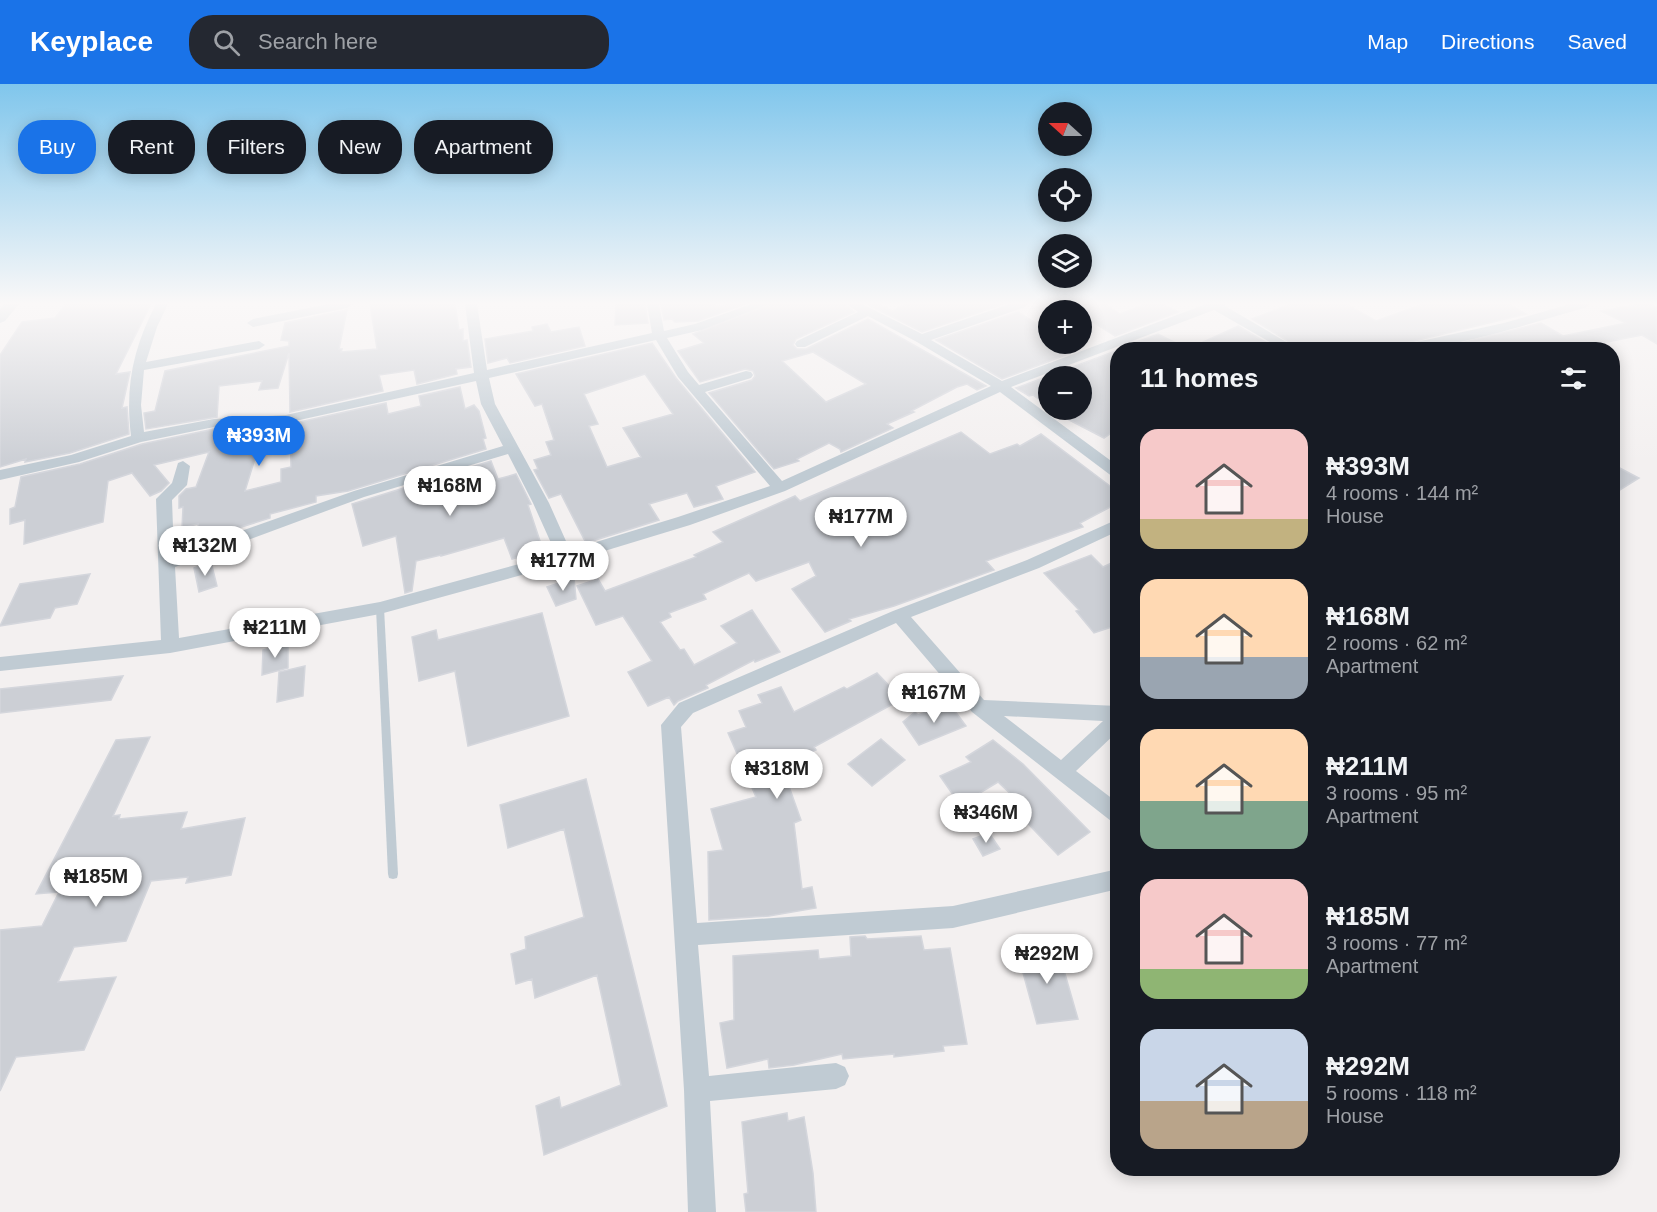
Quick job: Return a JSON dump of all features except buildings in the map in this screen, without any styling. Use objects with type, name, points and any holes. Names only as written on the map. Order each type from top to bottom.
[{"type":"street","points":[[138,438],[134,405],[142,357]]},
{"type":"street","points":[[139,367],[196,357]]},
{"type":"street","points":[[479,357],[488,404],[541,503],[565,557]]},
{"type":"street","points":[[0,475],[74,459],[138,438],[214,423],[286,419],[560,357]]},
{"type":"street","points":[[674,357],[696,390],[780,488]]},
{"type":"street","points":[[951,357],[1001,386],[1110,468]]},
{"type":"street","points":[[0,664],[170,646],[380,608],[565,557],[684,521],[780,488],[1001,386],[1083,357]]},
{"type":"street","points":[[696,390],[746,375]]},
{"type":"street","points":[[166,564],[359,494],[513,448]]},
{"type":"street","points":[[170,646],[164,499],[179,484],[183,466]]},
{"type":"street","points":[[702,1212],[697,1089],[670,724],[686,708],[899,615],[1032,564],[1110,528]]},
{"type":"street","points":[[899,615],[979,707],[1110,809]]},
{"type":"street","points":[[979,707],[1110,714]]},
{"type":"street","points":[[1062,772],[1110,727]]},
{"type":"street","points":[[686,935],[953,917],[1110,881]]},
{"type":"street","points":[[697,1089],[836,1076]]},
{"type":"lane","points":[[380,608],[393,874]]}]
